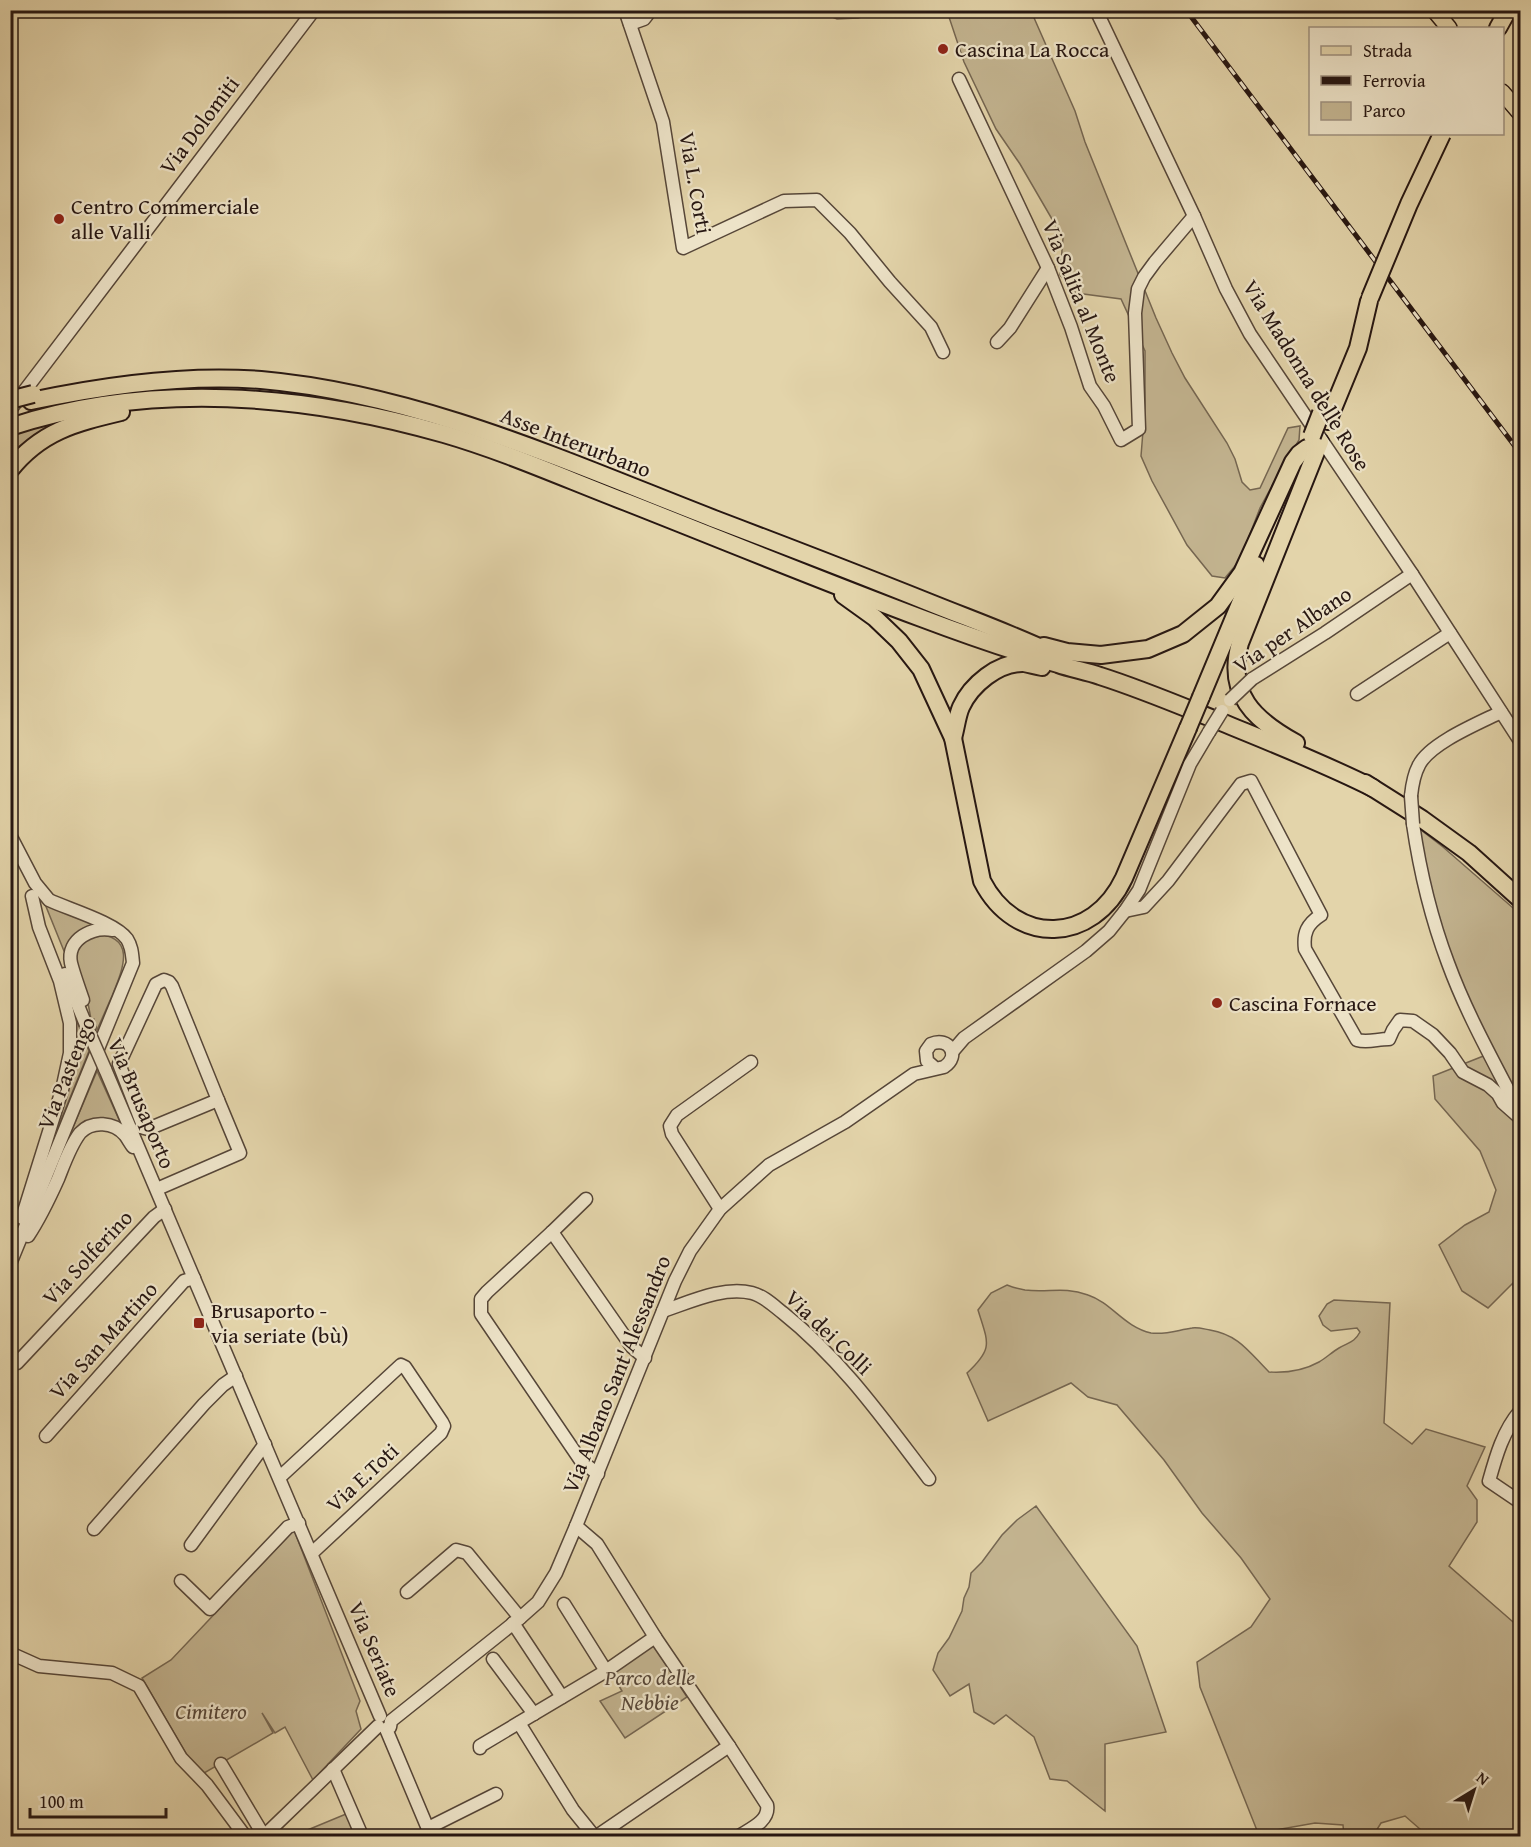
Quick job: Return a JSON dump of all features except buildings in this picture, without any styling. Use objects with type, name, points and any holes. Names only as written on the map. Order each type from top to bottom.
[{"type":"highway","points":[[1499,27],[1508,10]]},
{"type":"highway","points":[[689,527],[712,542],[843,595],[875,618],[899,641],[921,669],[953,738],[979,868],[985,887],[997,904],[1011,917],[1033,927],[1051,929],[1081,923],[1102,909],[1124,878],[1325,417],[1370,299],[1442,135]]},
{"type":"highway","name":"Asse Interurbano","points":[[12,417],[32,398],[191,379],[260,380],[328,389],[391,404],[532,448],[1031,643],[1099,676]]},
{"type":"highway","points":[[10,400],[32,398]]},
{"type":"highway","name":"Asse Interurbano","points":[[12,417],[149,401],[205,398],[264,400],[326,407],[415,426],[494,450],[689,527]]},
{"type":"highway","points":[[16,463],[47,436],[66,427],[120,412],[180,405],[205,398]]},
{"type":"highway","points":[[1031,643],[1067,652],[1101,656],[1148,649],[1183,634],[1218,606],[1242,573],[1293,462],[1313,442]]},
{"type":"highway","points":[[1313,442],[1240,643],[1236,657],[1238,686],[1247,703],[1269,728],[1422,819],[1469,853],[1521,899]]},
{"type":"highway","points":[[689,527],[924,619],[1099,676],[1164,700],[1298,753],[1373,788]]},
{"type":"highway","points":[[953,738],[961,708],[972,690],[992,674],[1017,664],[1057,669],[1148,703],[1164,700]]},
{"type":"main road","points":[[1434,10],[1448,27]]},
{"type":"main road","points":[[1504,93],[1521,113]]},
{"type":"street","name":"Via Dolomiti","points":[[12,417],[314,10]]},
{"type":"street","name":"Via L. Corti","points":[[625,10],[663,122],[683,248],[784,201],[818,200],[850,233],[931,327],[943,352]]},
{"type":"street","points":[[630,24],[644,19],[651,10]]},
{"type":"street","name":"Via Madonna delle Rose","points":[[1096,10],[1194,216],[1226,289],[1250,334],[1412,574],[1501,712],[1518,733]]},
{"type":"street","name":"Via Salita al Monte","points":[[959,79],[1048,268],[1071,327],[1090,386],[1104,406],[1121,440],[1139,429],[1135,313],[1138,289],[1155,262],[1194,216]]},
{"type":"street","points":[[997,342],[1010,328],[1048,268]]},
{"type":"street","name":"Via per Albano","points":[[1125,911],[1140,890],[1190,764],[1230,700],[1252,679],[1412,574]]},
{"type":"street","points":[[1357,694],[1450,633]]},
{"type":"street","points":[[1501,712],[1450,738],[1430,752],[1419,763],[1411,796],[1418,860],[1429,909],[1448,965],[1521,1115]]},
{"type":"street","points":[[952,1052],[964,1038],[1086,951],[1109,931],[1125,911],[1144,907],[1168,881],[1241,784],[1251,781],[1321,915],[1310,922],[1303,936],[1305,949],[1357,1040],[1368,1042],[1376,1038],[1389,1039],[1400,1020],[1413,1021],[1444,1047],[1463,1072],[1488,1085],[1498,1094],[1503,1103],[1521,1115]]},
{"type":"street","points":[[10,835],[35,883],[49,900],[120,932]]},
{"type":"street","name":"Via Brusaporto","points":[[10,846],[331,1598]]},
{"type":"street","points":[[12,1260],[23,1212],[62,1090],[70,1053],[68,1013],[60,981],[39,927],[32,896]]},
{"type":"street","points":[[90,1034],[71,961],[71,953],[79,938],[92,930],[110,929],[120,932]]},
{"type":"street","name":"Via Pastengo","points":[[12,1260],[133,963],[129,943],[120,932]]},
{"type":"street","points":[[12,1260],[40,1218],[69,1152],[80,1133],[86,1128],[102,1124],[118,1129],[125,1135],[155,1184],[240,1153],[172,986],[169,982],[160,981],[156,984],[119,1065],[144,1128],[152,1128],[218,1100]]},
{"type":"street","points":[[944,1042],[948,1044],[952,1057],[948,1065],[940,1069],[928,1063],[925,1055],[928,1047],[935,1042],[964,1038]]},
{"type":"street","name":"Via Albano Sant'Alessandro","points":[[914,1074],[925,1055]]},
{"type":"street","points":[[720,1209],[672,1134],[670,1126],[676,1115],[751,1062]]},
{"type":"street","name":"Via Albano Sant'Alessandro","points":[[264,1836],[384,1723],[538,1602],[548,1588],[576,1526],[663,1311],[690,1251],[720,1209],[769,1165],[845,1122],[914,1074],[936,1068]]},
{"type":"street","points":[[586,1198],[487,1292],[481,1299],[481,1314],[581,1461],[598,1474]]},
{"type":"street","name":"Via Solferino","points":[[17,1363],[154,1217],[165,1209]]},
{"type":"street","points":[[552,1232],[632,1347],[645,1358]]},
{"type":"street","name":"Via San Martino","points":[[46,1436],[184,1281],[194,1278]]},
{"type":"street","name":"Via dei Colli","points":[[663,1311],[707,1296],[736,1291],[753,1293],[762,1297],[799,1326],[840,1365],[929,1479]]},
{"type":"street","name":"Via E.Toti","points":[[280,1477],[401,1365],[405,1367],[444,1426],[441,1432],[312,1553]]},
{"type":"street","points":[[94,1529],[204,1404],[236,1376]]},
{"type":"street","points":[[1521,1411],[1514,1418],[1498,1448],[1489,1481],[1521,1502]]},
{"type":"street","points":[[191,1545],[265,1444]]},
{"type":"street","points":[[181,1581],[210,1609],[288,1527],[299,1523]]},
{"type":"street","points":[[576,1526],[597,1544],[655,1637],[765,1802],[768,1811],[761,1822],[739,1836]]},
{"type":"street","points":[[407,1592],[456,1550],[467,1553],[516,1620],[562,1697]]},
{"type":"street","name":"Via Seriate","points":[[331,1598],[430,1832]]},
{"type":"street","points":[[564,1604],[606,1671]]},
{"type":"street","points":[[480,1748],[606,1671],[655,1637]]},
{"type":"street","points":[[10,1653],[39,1666],[112,1673],[139,1686],[181,1758],[207,1785],[245,1836]]},
{"type":"street","points":[[493,1659],[534,1714]]},
{"type":"street","points":[[519,1723],[573,1810],[595,1836],[729,1746]]},
{"type":"street","points":[[221,1764],[264,1836]]},
{"type":"street","points":[[333,1769],[362,1836]]},
{"type":"street","points":[[430,1832],[496,1794]]},
{"type":"green space","points":[[818,11],[884,11],[858,18],[837,19]]},
{"type":"green space","points":[[944,11],[1031,11],[1075,111],[1085,142],[1172,353],[1185,378],[1227,443],[1242,482],[1250,490],[1260,488],[1288,428],[1300,426],[1299,440],[1260,508],[1240,560],[1225,578],[1212,576],[1187,545],[1141,456],[1145,406],[1145,351],[1121,299],[1076,293],[1060,275],[1063,238],[1020,164],[996,129],[964,62],[949,17]]},
{"type":"green space","points":[[87,412],[11,463],[11,435]]},
{"type":"green space","points":[[1417,827],[1520,914],[1520,1339],[1514,1332],[1513,1283],[1488,1308],[1462,1291],[1439,1245],[1465,1225],[1489,1212],[1496,1190],[1480,1151],[1435,1099],[1433,1076],[1491,1053],[1436,924]]},
{"type":"green space","points":[[45,904],[96,925],[66,952]]},
{"type":"green space","points":[[93,934],[116,940],[122,947],[124,955],[120,975],[97,1030],[94,1019],[91,1019],[75,956],[80,944]]},
{"type":"green space","points":[[73,1019],[76,1019],[89,1051],[50,1147]]},
{"type":"green space","points":[[97,1071],[121,1124],[93,1122],[52,1182],[51,1179]]},
{"type":"green space","points":[[1007,1285],[1025,1290],[1063,1290],[1088,1295],[1104,1303],[1133,1326],[1151,1333],[1167,1333],[1194,1328],[1220,1332],[1243,1345],[1269,1372],[1288,1372],[1307,1368],[1356,1338],[1360,1332],[1357,1328],[1331,1331],[1323,1325],[1319,1316],[1327,1304],[1334,1300],[1390,1303],[1384,1423],[1412,1444],[1426,1429],[1485,1447],[1467,1486],[1477,1500],[1477,1522],[1449,1566],[1520,1628],[1520,1836],[1428,1836],[1405,1816],[1381,1823],[1373,1836],[1344,1836],[1343,1825],[1315,1823],[1258,1833],[1200,1687],[1197,1662],[1251,1627],[1270,1599],[1241,1558],[1202,1513],[1164,1460],[1117,1405],[1088,1397],[1071,1383],[988,1421],[967,1373],[985,1351],[986,1338],[978,1310],[991,1293]]},
{"type":"green space","points":[[1036,1506],[1137,1646],[1166,1732],[1105,1744],[1105,1811],[1067,1781],[1050,1779],[1034,1737],[1006,1715],[994,1724],[974,1712],[969,1684],[950,1696],[933,1670],[938,1653],[949,1638],[962,1611],[971,1573],[1002,1535]]},
{"type":"green space","name":"Cimitero","points":[[294,1530],[360,1701],[356,1711],[361,1729],[313,1780],[285,1727],[275,1733],[262,1713],[273,1733],[199,1776],[142,1678],[171,1660]]},
{"type":"green space","name":"Parco delle Nebbie","points":[[652,1643],[687,1697],[625,1738],[600,1701],[622,1691],[611,1673]]},
{"type":"green space","points":[[346,1814],[355,1836],[293,1836]]},
{"type":"railway","points":[[1186,10],[1520,453]]},
{"type":"place","name":"Cascina La Rocca","points":[[943,49]]},
{"type":"place","name":"Centro Commerciale alle Valli","points":[[59,219]]},
{"type":"place","name":"Cascina Fornace","points":[[1217,1003]]},
{"type":"place","name":"Brusaporto - via seriate (bù)","points":[[199,1323]]}]
